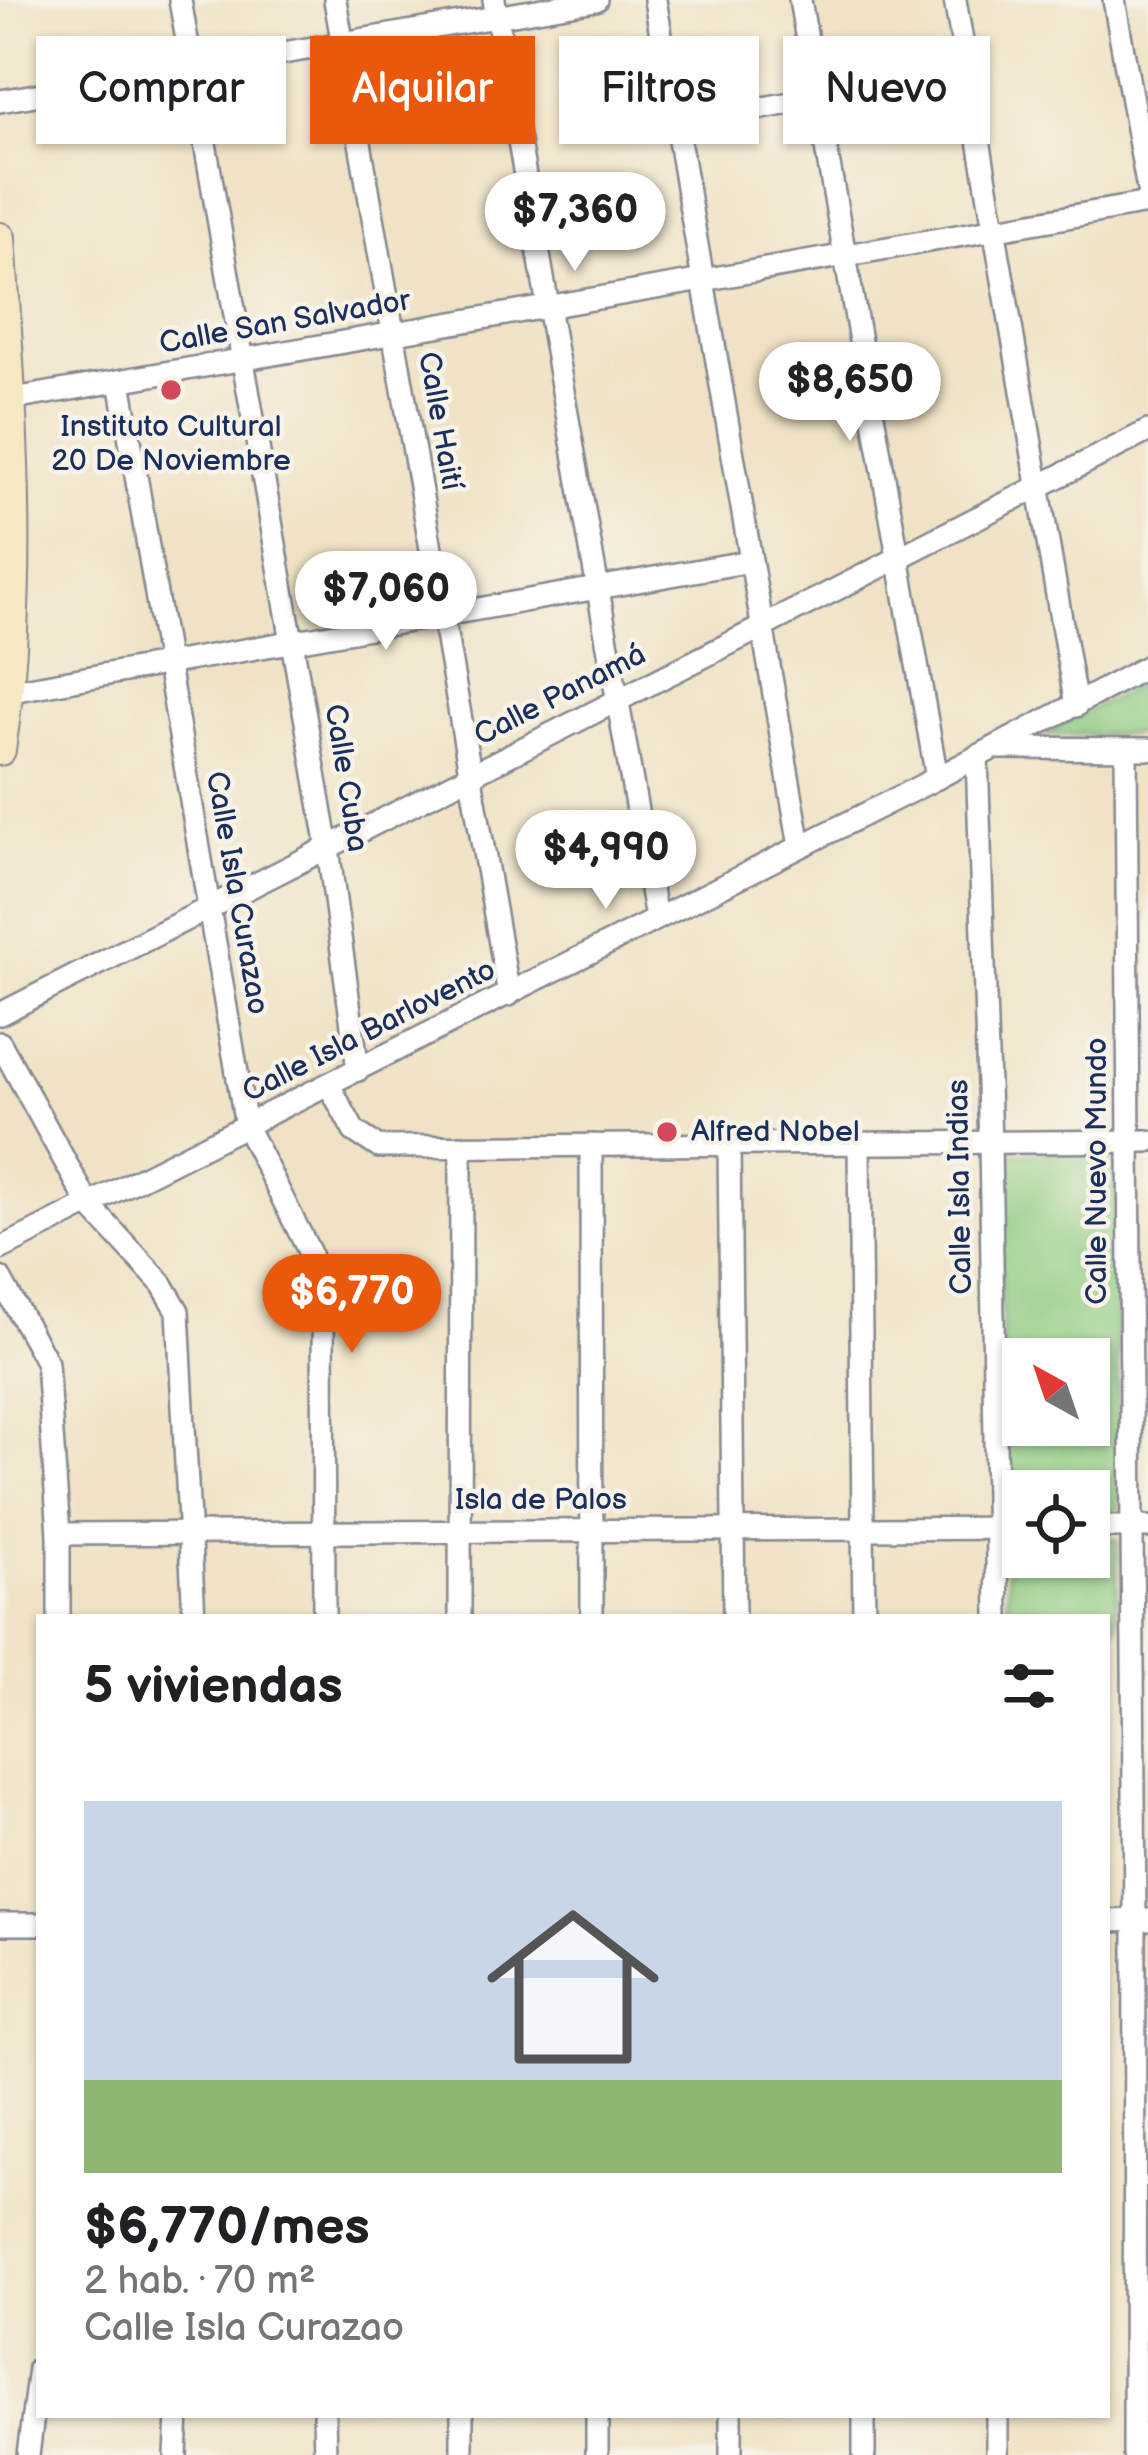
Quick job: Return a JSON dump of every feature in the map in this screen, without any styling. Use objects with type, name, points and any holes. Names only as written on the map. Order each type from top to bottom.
[{"type":"main road","points":[[0,238],[17,582],[0,750]]},
{"type":"street","name":"Calle Cuba","points":[[180,0],[186,36]]},
{"type":"street","name":"Calle Haití","points":[[335,0],[342,36]]},
{"type":"street","points":[[373,36],[495,8],[596,0]]},
{"type":"street","points":[[655,0],[661,36]]},
{"type":"street","points":[[800,0],[807,36]]},
{"type":"street","points":[[955,0],[962,36]]},
{"type":"street","points":[[1114,0],[1148,190]]},
{"type":"street","points":[[495,8],[656,918]]},
{"type":"street","points":[[0,101],[36,95]]},
{"type":"street","name":"Calle Cuba","points":[[206,144],[328,848],[358,1070]]},
{"type":"street","name":"Calle Haití","points":[[361,144],[509,994]]},
{"type":"street","points":[[679,144],[800,846]]},
{"type":"street","points":[[826,144],[937,778]]},
{"type":"street","points":[[980,144],[1076,706]]},
{"type":"street","name":"Calle San Salvador","points":[[5,400],[1148,203]]},
{"type":"street","name":"Calle Isla Curazao","points":[[120,382],[246,1126],[309,1251],[323,1296],[324,1614]]},
{"type":"street","name":"Calle Panamá","points":[[0,1014],[1148,431]]},
{"type":"street","points":[[5,692],[751,561]]},
{"type":"street","name":"Calle Isla Barlovento","points":[[0,1249],[937,778],[1148,666]]},
{"type":"street","points":[[987,752],[1137,750]]},
{"type":"street","name":"Calle Nuevo Mundo","points":[[1134,2455],[1142,1920],[1137,750]]},
{"type":"street","name":"Calle Isla Indias","points":[[987,752],[998,1614]]},
{"type":"street","points":[[0,1043],[89,1205],[162,1284],[178,1311],[194,1614]]},
{"type":"street","points":[[328,1084],[354,1131],[379,1147],[1137,1141]]},
{"type":"street","points":[[729,1143],[734,1614]]},
{"type":"street","points":[[591,1145],[592,1614]]},
{"type":"street","points":[[460,1614],[461,1146]]},
{"type":"street","points":[[860,1146],[864,1614]]},
{"type":"street","points":[[0,1278],[46,1363],[59,1614]]},
{"type":"street","name":"Isla de Palos","points":[[58,1534],[1002,1528]]},
{"type":"street","points":[[1110,1921],[1142,1920]]},
{"type":"street","points":[[0,1924],[36,1924]]},
{"type":"street","points":[[28,2455],[36,2392]]},
{"type":"street","points":[[176,2455],[178,2418]]},
{"type":"street","points":[[324,2418],[325,2455]]},
{"type":"street","points":[[462,2418],[462,2455]]},
{"type":"street","points":[[597,2418],[597,2455]]},
{"type":"street","points":[[731,2418],[731,2455]]},
{"type":"street","points":[[864,2418],[864,2455]]},
{"type":"street","points":[[998,2418],[998,2455]]},
{"type":"green space","points":[[1148,679],[1148,734],[1042,735]]},
{"type":"green space","points":[[1116,1151],[1119,1515],[1110,1515],[1110,1470],[1006,1470],[1005,1446],[1110,1446],[1110,1338],[1003,1338],[998,1153]]},
{"type":"green space","points":[[1110,1539],[1118,1539],[1117,1627],[1110,1628],[1110,1614],[1007,1614],[1007,1578],[1110,1578]]},
{"type":"place","name":"Instituto Cultural 20 De Noviembre","points":[[171,390]]},
{"type":"place","name":"Alfred Nobel","points":[[667,1132]]}]
